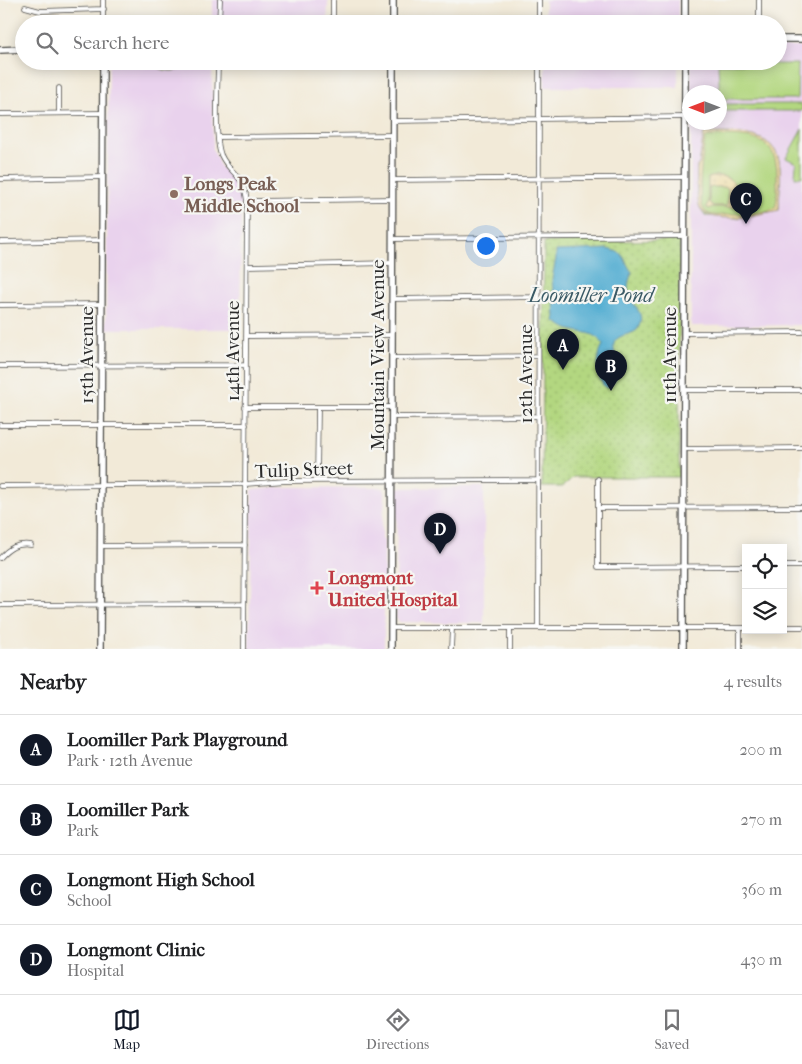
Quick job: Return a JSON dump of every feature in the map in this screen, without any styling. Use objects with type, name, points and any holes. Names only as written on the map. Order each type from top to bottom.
[{"type":"street","points":[[103,0],[104,15]]},
{"type":"street","points":[[219,15],[220,0]]},
{"type":"street","points":[[333,0],[333,15]]},
{"type":"street","points":[[393,0],[393,15]]},
{"type":"street","points":[[539,0],[539,15]]},
{"type":"street","points":[[685,0],[685,15]]},
{"type":"street","points":[[759,0],[759,15]]},
{"type":"street","points":[[25,7],[40,12],[104,9]]},
{"type":"street","points":[[787,39],[802,39]]},
{"type":"street","points":[[0,50],[15,49]]},
{"type":"street","name":"15th Avenue","points":[[100,649],[103,70]]},
{"type":"street","name":"14th Avenue","points":[[218,70],[218,137],[226,164],[239,176],[244,184],[247,201],[244,649]]},
{"type":"street","name":"Mountain View Avenue","points":[[391,649],[393,70]]},
{"type":"street","name":"12th Avenue","points":[[538,627],[539,70]]},
{"type":"street","name":"11th Avenue","points":[[685,70],[685,85]]},
{"type":"street","points":[[59,88],[59,113]]},
{"type":"street","points":[[0,114],[103,113]]},
{"type":"street","points":[[393,121],[682,117]]},
{"type":"street","name":"11th Avenue","points":[[683,649],[685,130]]},
{"type":"street","points":[[218,137],[393,135]]},
{"type":"street","points":[[0,179],[102,177]]},
{"type":"street","points":[[393,180],[685,177]]},
{"type":"street","points":[[247,201],[392,199]]},
{"type":"street","points":[[392,239],[685,236]]},
{"type":"street","points":[[0,242],[102,240]]},
{"type":"street","points":[[246,266],[392,263]]},
{"type":"street","points":[[392,299],[538,297]]},
{"type":"street","points":[[0,305],[101,304]]},
{"type":"street","points":[[684,333],[802,332]]},
{"type":"street","points":[[246,336],[392,336]]},
{"type":"street","points":[[392,358],[538,356]]},
{"type":"street","points":[[0,366],[246,365]]},
{"type":"street","points":[[684,390],[802,390]]},
{"type":"street","points":[[246,407],[392,408]]},
{"type":"street","points":[[317,481],[318,407]]},
{"type":"street","points":[[392,418],[538,416]]},
{"type":"street","points":[[0,425],[246,425]]},
{"type":"street","points":[[684,449],[802,448]]},
{"type":"street","points":[[598,479],[598,567],[742,566]]},
{"type":"street","name":"Tulip Street","points":[[0,486],[245,484],[286,481],[538,480]]},
{"type":"street","points":[[598,508],[802,508]]},
{"type":"street","points":[[0,558],[8,549],[20,543],[31,545]]},
{"type":"street","points":[[100,546],[245,545]]},
{"type":"street","points":[[787,566],[802,566]]},
{"type":"street","points":[[0,605],[244,604]]},
{"type":"street","points":[[787,628],[802,627]]},
{"type":"street","points":[[391,628],[740,628],[740,649]]},
{"type":"street","points":[[451,649],[452,628]]},
{"type":"street","points":[[510,628],[510,649]]},
{"type":"shaded area","points":[[212,0],[328,0],[327,15],[212,15]]},
{"type":"shaded area","points":[[545,0],[678,0],[678,15],[545,15]]},
{"type":"shaded area","points":[[787,47],[802,47],[802,325],[691,326],[691,130],[727,130],[727,85],[691,85],[691,70],[787,70]]},
{"type":"shaded area","name":"Longs Peak Middle School","points":[[109,70],[212,70],[213,150],[220,166],[237,184],[241,197],[240,329],[106,329]]},
{"type":"shaded area","points":[[545,70],[678,70],[678,87],[545,87]]},
{"type":"shaded area","name":"Longmont United Hospital","points":[[288,487],[384,488],[382,539],[384,541],[384,649],[249,649],[252,490]]},
{"type":"shaded area","points":[[484,487],[484,623],[400,622],[396,618],[397,488]]},
{"type":"green space","points":[[787,64],[798,64],[797,99],[727,99],[727,85],[719,85],[718,70],[787,70]]},
{"type":"green space","points":[[727,104],[802,104],[802,111],[727,111]]},
{"type":"green space","points":[[802,129],[802,177],[795,177],[796,163],[786,158]]},
{"type":"green space","points":[[704,133],[740,134],[762,139],[771,145],[777,154],[780,167],[779,210],[737,218],[706,216],[698,199],[697,185],[697,166],[699,165]]},
{"type":"green space","points":[[678,240],[680,243],[679,477],[573,477],[563,487],[542,487],[544,243]]},
{"type":"sand","points":[[704,133],[740,134],[762,139],[771,145],[777,154],[780,167],[779,210],[749,216],[725,218],[706,214],[700,208],[698,199],[697,166],[699,165]],"holes":[[[709,136],[745,137],[765,144],[776,162],[777,197],[775,208],[755,213],[720,215],[707,213],[703,208],[701,200],[700,178],[705,139]]]},
{"type":"sand","points":[[721,176],[732,181],[739,195],[736,207],[712,207],[709,209],[706,207],[708,203],[708,178]],"holes":[[[726,187],[728,189],[727,206],[713,206],[709,202],[709,188]]]},
{"type":"water","name":"Loomiller Pond","points":[[607,249],[622,255],[632,272],[628,284],[629,294],[641,318],[637,330],[615,341],[616,378],[606,388],[600,379],[598,367],[599,355],[603,345],[600,340],[588,333],[568,329],[554,321],[552,279],[556,251]]},
{"type":"place","name":"Longs Peak Middle School","points":[[174,194]]},
{"type":"place","name":"Longmont High School","points":[[746,224]]},
{"type":"place","name":"Loomiller Park Playground","points":[[563,370]]},
{"type":"place","name":"Loomiller Park","points":[[611,391]]},
{"type":"place","name":"Longmont Clinic","points":[[440,554]]},
{"type":"place","name":"Longmont United Hospital","points":[[317,588]]}]
